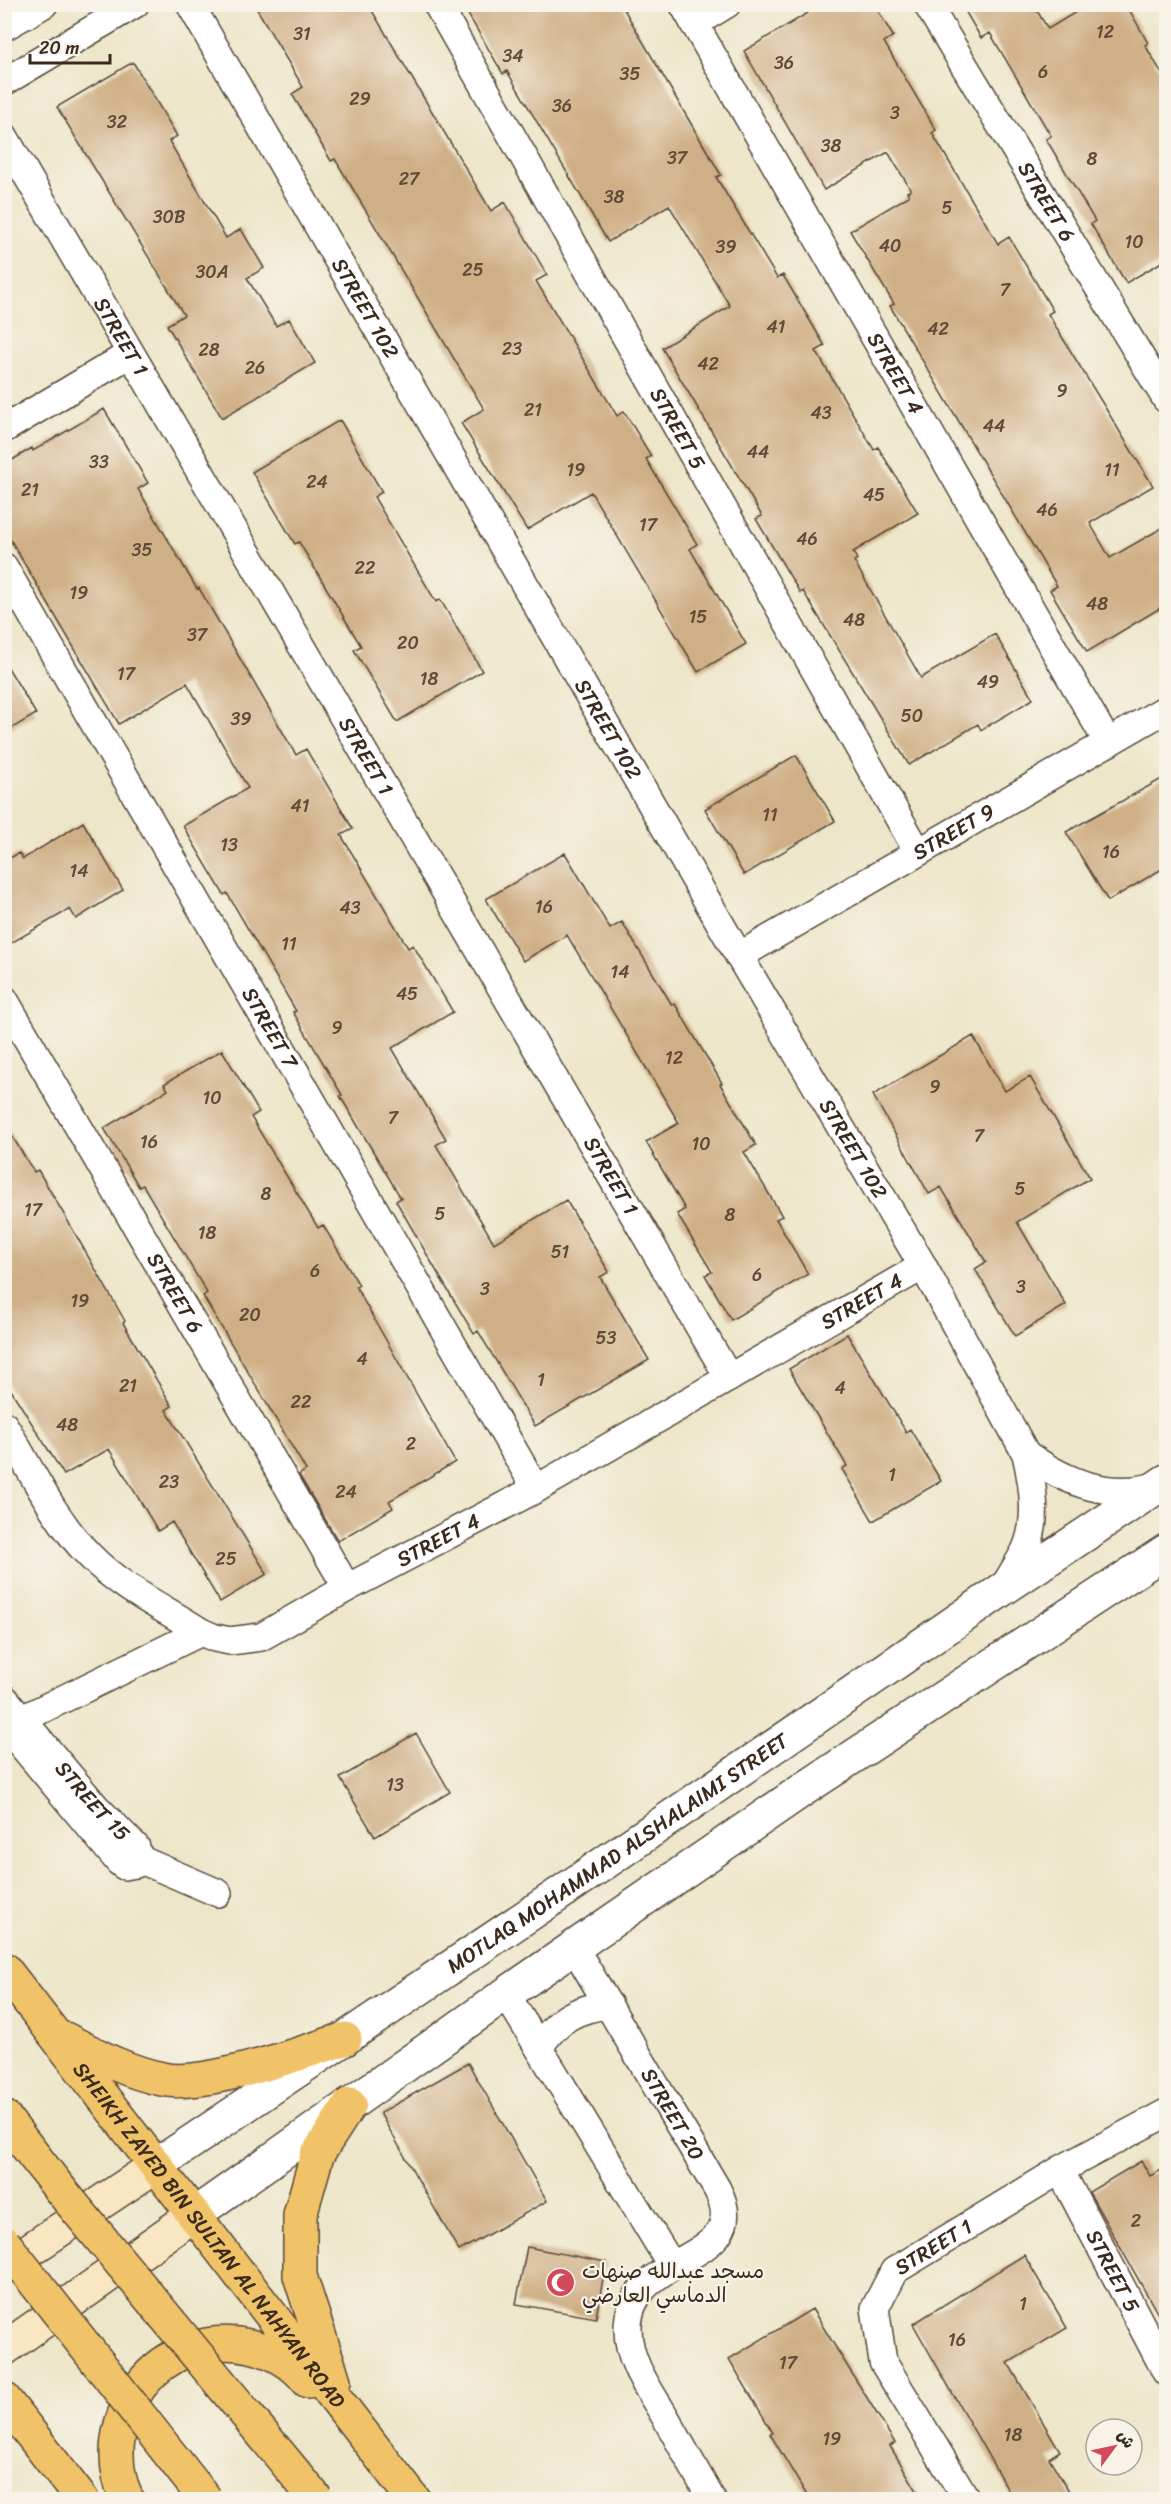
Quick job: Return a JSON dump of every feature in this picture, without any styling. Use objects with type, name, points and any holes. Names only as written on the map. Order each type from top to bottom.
[{"type":"main road","name":"SHEIKH ZAYED BIN SULTAN AL NAHYAN ROAD","points":[[4,1969],[58,2035],[414,2499]]},
{"type":"main road","points":[[58,2035],[118,2066],[164,2080],[198,2078],[250,2068],[345,2039]]},
{"type":"main road","points":[[342,2405],[300,2276],[300,2214],[317,2155],[350,2104]]},
{"type":"main road","points":[[4,2117],[59,2188],[317,2499]]},
{"type":"main road","name":"MOTLAQ MOHAMMAD ALSHALAIMI STREET","points":[[4,2267],[157,2165]]},
{"type":"main road","points":[[4,2349],[195,2214]]},
{"type":"main road","points":[[4,2243],[206,2499]]},
{"type":"main road","points":[[127,2499],[118,2471],[117,2441],[123,2413],[136,2389],[156,2368],[171,2358],[196,2347],[220,2343],[241,2344],[262,2349],[279,2356],[299,2370],[402,2499]]},
{"type":"main road","points":[[4,2399],[82,2499]]},
{"type":"street","points":[[4,27],[44,4]]},
{"type":"street","points":[[4,82],[135,4]]},
{"type":"street","name":"STREET 102","points":[[190,4],[739,956],[923,1266],[1026,1454],[1033,1485],[1033,1518],[1026,1549],[1004,1588]]},
{"type":"street","name":"STREET 5","points":[[437,4],[918,852]]},
{"type":"street","points":[[689,14],[727,4]]},
{"type":"street","name":"STREET 6","points":[[927,4],[1167,399]]},
{"type":"street","name":"STREET 4","points":[[689,14],[1108,743]]},
{"type":"street","name":"STREET 1","points":[[4,136],[729,1378]]},
{"type":"street","points":[[4,429],[130,354]]},
{"type":"street","name":"STREET 7","points":[[4,567],[536,1489]]},
{"type":"street","name":"STREET 9","points":[[739,956],[1167,709]]},
{"type":"street","name":"STREET 6","points":[[4,999],[347,1588]]},
{"type":"street","name":"STREET 4","points":[[4,1425],[61,1521],[91,1557],[109,1573],[201,1632],[230,1641],[261,1637],[347,1588],[536,1489],[923,1266]]},
{"type":"street","name":"STREET 102","points":[[1026,1454],[1053,1473],[1082,1485],[1113,1490],[1146,1489],[1164,1483]]},
{"type":"street","name":"MOTLAQ MOHAMMAD ALSHALAIMI STREET","points":[[157,2165],[1004,1588],[1164,1483]]},
{"type":"street","points":[[195,2214],[506,1994],[801,1791],[1167,1551]]},
{"type":"street","points":[[13,1722],[201,1632]]},
{"type":"street","name":"STREET 15","points":[[4,1698],[13,1722],[136,1847],[139,1859],[218,1893]]},
{"type":"street","points":[[775,1744],[770,1762],[772,1771],[784,1786],[801,1791]]},
{"type":"street","name":"STREET 20","points":[[574,1947],[717,2189],[725,2209],[724,2220],[715,2239],[647,2282],[637,2295],[631,2310],[628,2342],[640,2373],[712,2499]]},
{"type":"street","points":[[506,1994],[672,2266]]},
{"type":"street","points":[[539,2048],[556,2025],[567,2016],[580,2010],[609,2005]]},
{"type":"street","name":"STREET 1","points":[[967,2499],[883,2362],[875,2308],[894,2271],[1060,2170],[1167,2113]]},
{"type":"street","name":"STREET 5","points":[[1060,2170],[1167,2372]]},
{"type":"building","points":[[254,4],[368,4],[491,211],[505,202],[547,275],[536,281],[617,416],[624,411],[651,456],[646,459],[697,544],[690,549],[746,644],[698,672],[591,492],[527,530],[461,423],[484,409],[335,159],[331,161],[292,94],[303,87]]},
{"type":"building","points":[[462,4],[621,4],[721,175],[716,177],[777,278],[783,275],[825,346],[816,351],[874,450],[878,447],[918,513],[853,552],[857,559],[854,561],[921,678],[995,634],[1033,699],[981,730],[978,724],[909,765],[803,591],[800,593],[756,519],[762,516],[662,348],[730,306],[669,205],[608,242],[507,71],[503,74]]},
{"type":"building","points":[[818,4],[874,4],[893,36],[884,42],[936,130],[932,133],[998,244],[1009,237],[1053,311],[1048,314],[1153,486],[1090,523],[1110,558],[1167,525],[1167,604],[1087,652],[1050,590],[1057,586],[890,306],[894,304],[850,231],[909,196],[907,192],[911,190],[888,152],[824,190],[744,51],[808,13],[807,11]]},
{"type":"building","points":[[961,4],[1033,4],[1048,29],[1089,4],[1126,4],[1148,43],[1145,45],[1167,82],[1167,259],[1126,283],[1091,224],[1095,221],[1046,139],[1051,136],[990,33],[981,38]]},
{"type":"building","points":[[133,62],[177,136],[169,141],[226,238],[241,229],[264,268],[247,278],[276,326],[289,319],[315,363],[222,418],[167,325],[184,315],[57,107]]},
{"type":"building","points":[[104,409],[148,483],[138,489],[197,589],[199,588],[296,755],[306,749],[353,829],[341,835],[408,948],[413,945],[453,1012],[392,1048],[446,1139],[436,1145],[494,1243],[566,1200],[609,1272],[600,1277],[649,1360],[535,1426],[478,1331],[474,1334],[440,1277],[396,1201],[401,1198],[340,1096],[342,1095],[293,1012],[296,1011],[227,893],[224,895],[183,826],[248,788],[187,683],[119,724],[4,529],[4,465],[32,448],[33,451]]},
{"type":"building","points":[[340,420],[382,492],[374,497],[436,602],[440,599],[482,671],[397,722],[354,650],[361,646],[299,542],[295,544],[252,472]]},
{"type":"building","points":[[4,661],[36,714],[4,733]]},
{"type":"building","points":[[796,755],[835,821],[744,875],[705,809]]},
{"type":"building","points":[[1167,776],[1167,866],[1108,901],[1066,832]]},
{"type":"building","points":[[83,822],[123,890],[76,919],[70,909],[4,947],[4,861],[19,853],[23,859]]},
{"type":"building","points":[[565,853],[610,929],[622,922],[722,1083],[720,1084],[756,1145],[744,1152],[782,1216],[776,1219],[808,1274],[731,1320],[705,1275],[712,1272],[677,1214],[685,1209],[646,1142],[679,1123],[567,935],[523,961],[486,899]]},
{"type":"building","points":[[973,1036],[1005,1091],[1030,1077],[1090,1178],[1017,1222],[1066,1305],[1015,1336],[975,1269],[986,1262],[941,1187],[929,1194],[873,1095]]},
{"type":"building","points":[[222,1050],[259,1112],[251,1117],[318,1228],[323,1225],[359,1285],[356,1287],[455,1462],[389,1501],[393,1508],[338,1541],[299,1475],[306,1470],[203,1296],[207,1293],[143,1185],[139,1187],[104,1128],[168,1090],[164,1084]]},
{"type":"building","points":[[4,1123],[34,1172],[38,1170],[73,1230],[125,1321],[123,1323],[172,1406],[166,1410],[267,1574],[220,1602],[172,1522],[158,1531],[109,1449],[64,1475],[4,1379]]},
{"type":"building","points":[[847,1334],[906,1432],[910,1429],[941,1481],[873,1521],[842,1469],[847,1466],[789,1369]]},
{"type":"building","points":[[416,1733],[450,1792],[375,1837],[340,1778]]},
{"type":"building","points":[[468,2063],[547,2201],[459,2251],[380,2113]]},
{"type":"building","points":[[1141,2161],[1150,2176],[1167,2167],[1167,2330],[1089,2192]]},
{"type":"building","name":"مسجد عبدالله صنهات الدماسي العارضي","points":[[527,2247],[606,2262],[596,2318],[516,2304]]},
{"type":"building","points":[[1024,2255],[1067,2328],[1008,2363],[1060,2451],[1049,2458],[1074,2499],[1013,2499],[913,2324]]},
{"type":"building","points":[[812,2309],[895,2443],[890,2446],[922,2499],[809,2499],[770,2434],[773,2433],[729,2359]]},
{"type":"place","name":"مسجد عبدالله صنهات الدماسي العارضي","points":[[561,2283]]}]
